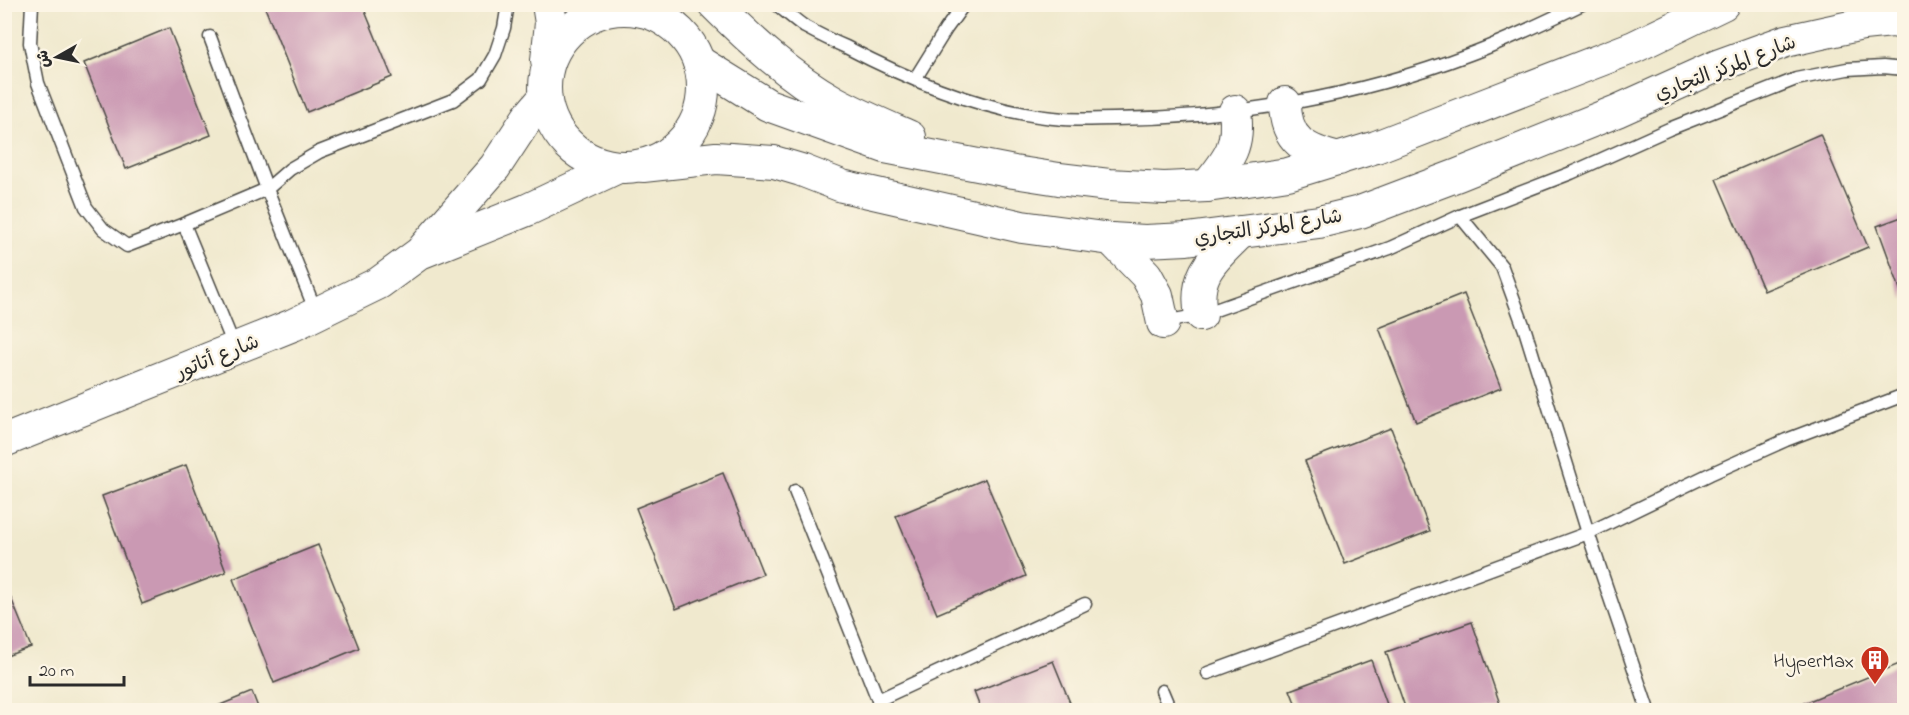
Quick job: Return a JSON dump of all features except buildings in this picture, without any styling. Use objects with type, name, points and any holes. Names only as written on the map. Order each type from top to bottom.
[{"type":"street","points":[[546,84],[556,47],[572,27],[594,14],[619,9],[643,8],[668,22],[686,40],[699,62],[703,88],[699,114],[686,138],[667,155],[630,167],[590,160],[568,145],[552,123],[546,84],[551,23],[548,4]]},
{"type":"street","points":[[714,4],[773,60],[835,102],[957,160]]},
{"type":"street","points":[[699,62],[768,105],[885,147],[1014,172],[1109,185],[1164,188],[1207,186],[1288,174],[1376,147],[1635,47],[1723,4]]},
{"type":"street","name":"شارع المركز التجاري","points":[[630,167],[716,158],[774,162],[842,186],[1022,227],[1111,239],[1155,241],[1187,239],[1319,222],[1360,212],[1617,111],[1717,66],[1786,41],[1870,14],[1892,21],[1905,22]]},
{"type":"street","name":"شارع أتاتور","points":[[420,253],[495,167],[528,117],[546,84]]},
{"type":"street","points":[[1285,103],[1285,118],[1290,132],[1304,147],[1316,154],[1339,159]]},
{"type":"street","points":[[1207,186],[1230,157],[1237,125],[1234,111]]},
{"type":"street","name":"شارع أتاتور","points":[[4,441],[293,325],[379,282],[420,253],[630,167]]},
{"type":"street","points":[[1201,315],[1198,300],[1202,279],[1210,262],[1241,232]]},
{"type":"street","points":[[1111,239],[1146,275],[1157,295],[1163,323]]},
{"type":"lane","points":[[32,4],[30,43],[38,83],[86,207],[103,230],[127,246],[267,189],[290,169],[319,152],[453,100],[481,79],[495,55],[504,28],[508,4]]},
{"type":"lane","points":[[776,4],[805,26],[884,68],[967,99],[1016,112],[1063,119],[1138,119],[1234,111],[1356,90],[1424,70],[1507,39],[1582,4]]},
{"type":"lane","points":[[915,79],[964,4]]},
{"type":"lane","points":[[210,37],[316,313]]},
{"type":"lane","points":[[1163,323],[1201,315],[1390,248],[1460,216],[1571,172],[1668,129],[1796,79],[1847,69],[1883,67],[1905,69]]},
{"type":"lane","points":[[1460,216],[1502,267],[1525,330],[1588,533],[1648,711]]},
{"type":"lane","points":[[184,224],[235,349]]},
{"type":"lane","points":[[1208,673],[1588,533],[1786,440],[1905,395]]},
{"type":"lane","points":[[795,491],[880,705],[1084,604]]},
{"type":"lane","points":[[1162,691],[1170,711]]},
{"type":"place","name":"HyperMax","points":[[1875,686]]}]
